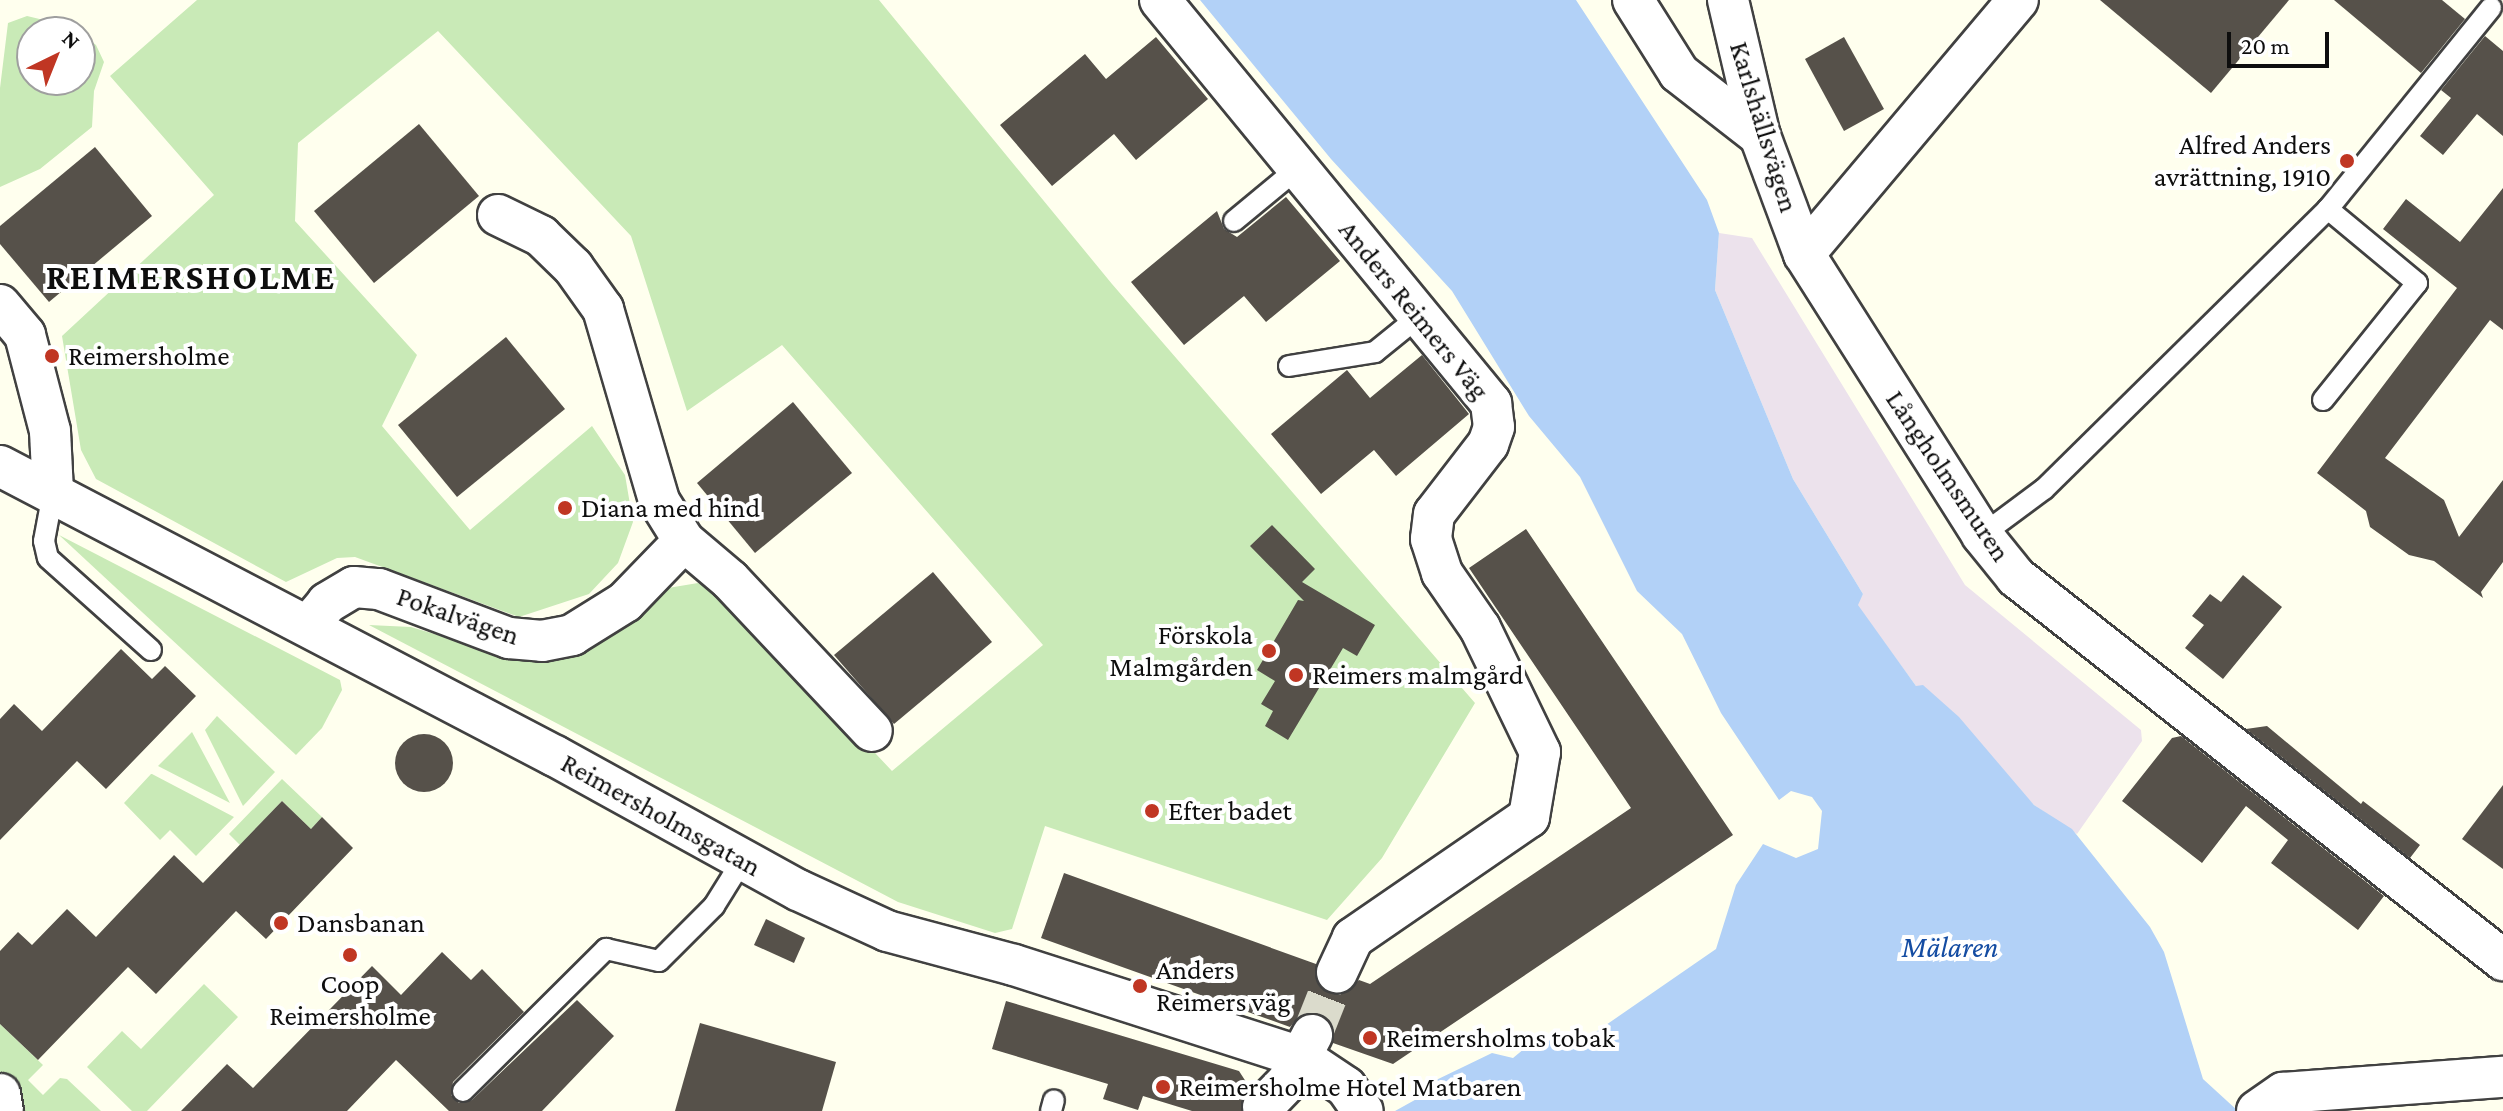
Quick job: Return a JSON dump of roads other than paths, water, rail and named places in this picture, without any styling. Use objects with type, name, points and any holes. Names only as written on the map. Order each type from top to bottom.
[{"type":"street","name":"Anders Reimers Väg","points":[[1160,0],[1481,385],[1491,403],[1494,427],[1488,444],[1434,514],[1431,539],[1442,573],[1480,628],[1540,752],[1529,817],[1353,938],[1337,972]]},
{"type":"street","points":[[1633,0],[1679,73],[1760,136]]},
{"type":"street","name":"Karlshällsvägen","points":[[1728,0],[1760,136],[1804,254]]},
{"type":"street","points":[[1804,254],[2018,0]]},
{"type":"street","points":[[498,215],[541,236],[573,267],[603,309],[659,501],[684,541],[730,580],[872,731]]},
{"type":"street","name":"Långholmsmuren","points":[[1804,254],[1982,535],[2016,577],[2503,960]]},
{"type":"street","points":[[0,305],[25,335],[50,431],[53,493]]},
{"type":"street","name":"Reimersholmsgatan","points":[[0,466],[308,626],[742,861],[887,931],[1306,1046],[1346,1087],[1363,1111]]},
{"type":"street","name":"Pokalvägen","points":[[308,626],[327,603],[354,587],[379,589],[509,638],[542,641],[572,635],[625,602],[684,541]]},
{"type":"street","points":[[1263,1107],[1278,1094],[1306,1046]]},
{"type":"street","points":[[2257,1111],[2283,1093],[2502,1080]]},
{"type":"street","points":[[0,1094],[3,1111]]},
{"type":"lane","points":[[1982,535],[2044,489],[2328,209],[2491,8]]},
{"type":"lane","points":[[1234,221],[1298,168]]},
{"type":"lane","points":[[2323,400],[2417,283],[2328,209]]},
{"type":"lane","points":[[1289,366],[1375,352],[1422,314]]},
{"type":"lane","points":[[53,493],[44,541],[48,558],[151,650]]},
{"type":"lane","points":[[463,1091],[606,949],[659,961],[714,906],[742,861]]},
{"type":"water","name":"Mälaren","points":[[1200,0],[1576,0],[1707,200],[1719,233],[1715,290],[1793,479],[1863,594],[1858,605],[1916,686],[1923,685],[1959,717],[2034,805],[2072,829],[2150,927],[2164,952],[2203,1079],[2238,1111],[1395,1111],[1422,1096],[1432,1082],[1492,1053],[1513,1058],[1535,1040],[1590,1036],[1716,949],[1736,885],[1763,844],[1796,858],[1818,849],[1822,811],[1812,797],[1791,791],[1779,800],[1721,713],[1682,634],[1637,591],[1580,477],[1529,416],[1452,291],[1331,159]]},
{"type":"tunnel","points":[[1312,1035],[1337,972]]},
{"type":"place","name":"Alfred Anders avrättning, 1910","points":[[2347,161]]},
{"type":"place","name":"Reimersholme","points":[[52,356]]},
{"type":"place","name":"Diana med hind","points":[[565,508]]},
{"type":"place","name":"Förskola Malmgården","points":[[1269,651]]},
{"type":"place","name":"Reimers malmgård","points":[[1296,675]]},
{"type":"place","name":"Efter badet","points":[[1152,811]]},
{"type":"place","name":"Dansbanan","points":[[281,923]]},
{"type":"place","name":"Coop Reimersholme","points":[[350,955]]},
{"type":"place","name":"Anders Reimers väg","points":[[1140,986]]},
{"type":"place","name":"Reimersholms tobak","points":[[1370,1038]]},
{"type":"place","name":"Reimersholme Hotel Matbaren","points":[[1163,1087]]},
{"type":"district","name":"REIMERSHOLME","points":[[191,278]]}]
